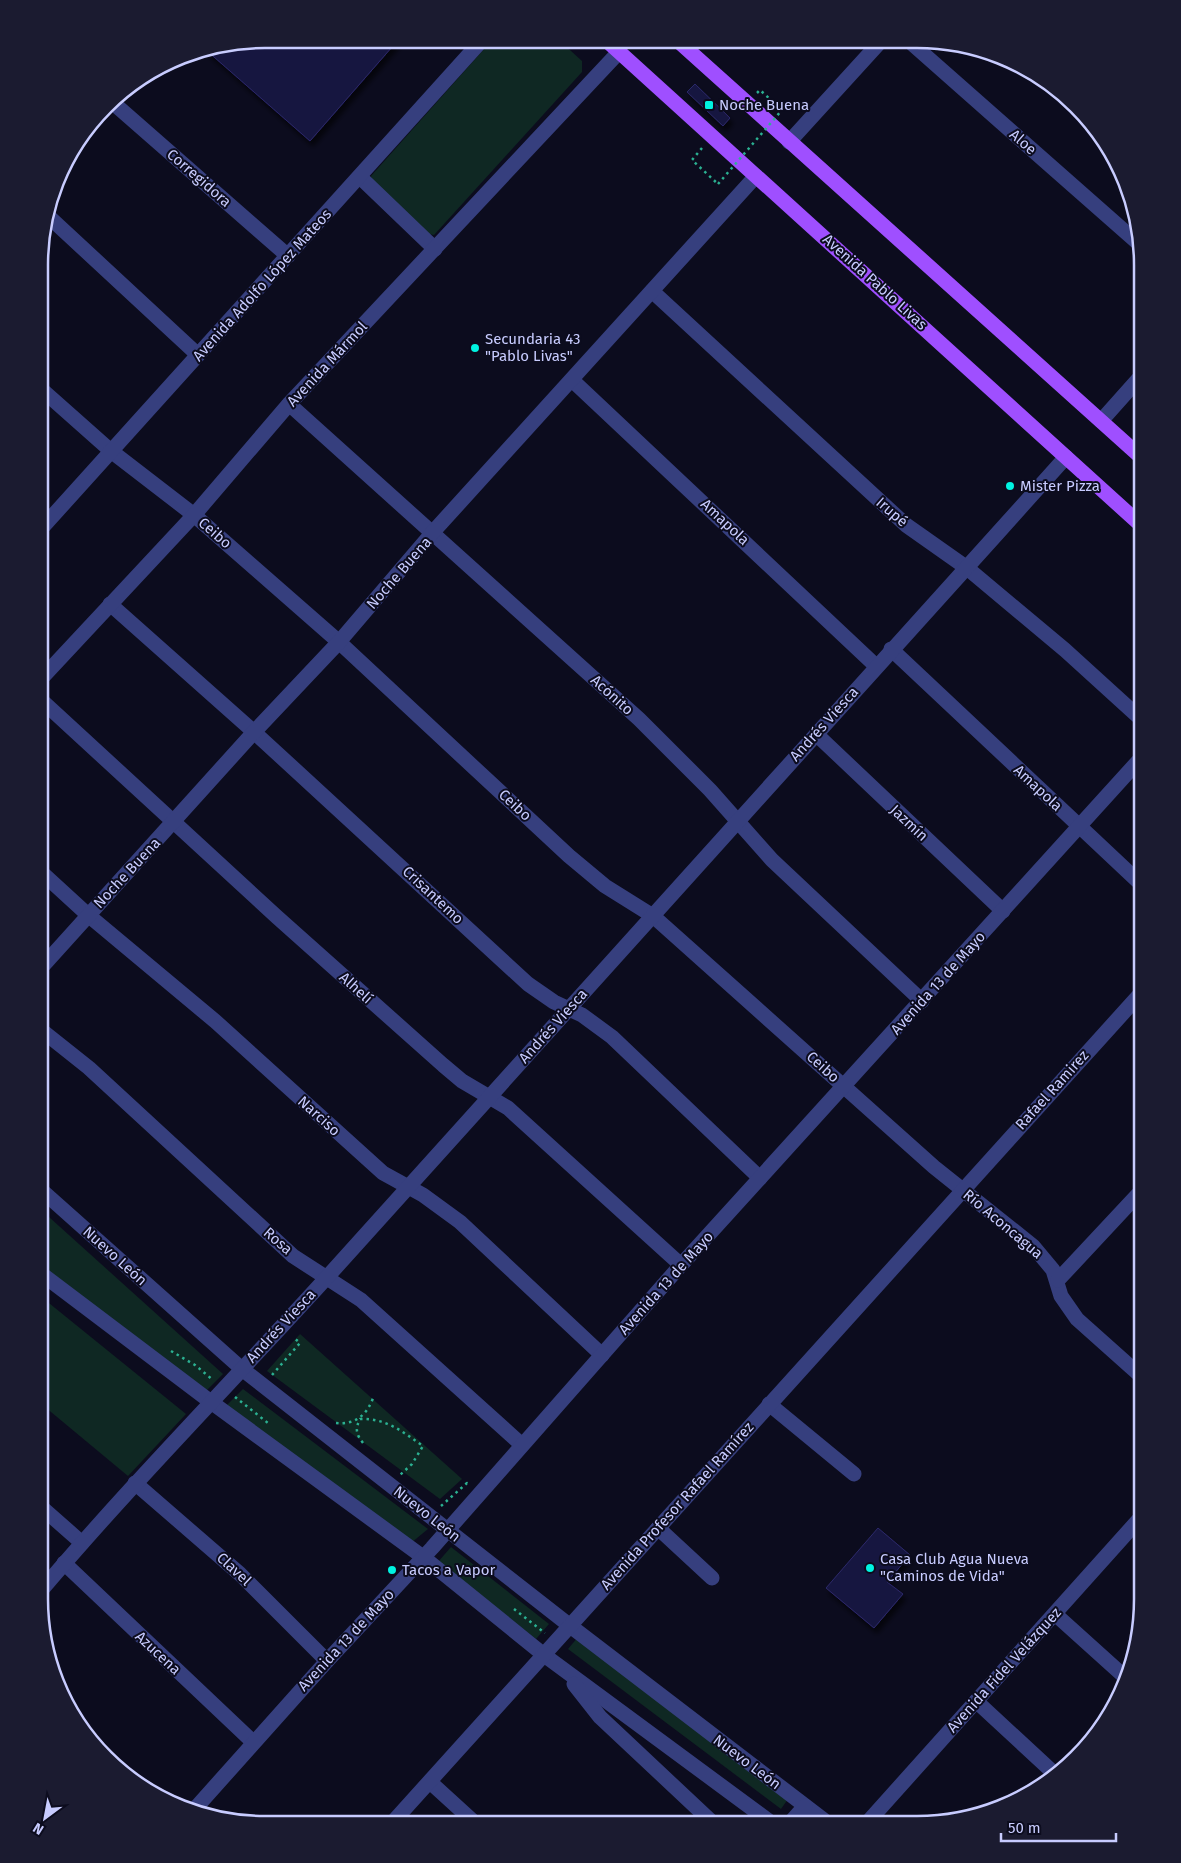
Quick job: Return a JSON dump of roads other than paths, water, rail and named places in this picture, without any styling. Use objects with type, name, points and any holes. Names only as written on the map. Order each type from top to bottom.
[{"type":"main road","name":"Avenida Pablo Livas","points":[[615,48],[1134,519]]},
{"type":"main road","points":[[686,48],[1134,451]]},
{"type":"street","name":"Avenida Adolfo López Mateos","points":[[48,521],[475,48]]},
{"type":"street","points":[[789,142],[874,48]]},
{"type":"street","name":"Aloe","points":[[917,48],[1132,238]]},
{"type":"street","name":"Avenida Mármol","points":[[48,671],[194,515],[289,404],[619,52]]},
{"type":"street","name":"Corregidora","points":[[117,105],[288,256]]},
{"type":"street","name":"Noche Buena","points":[[48,960],[254,732],[339,642],[433,532],[756,176]]},
{"type":"street","points":[[360,177],[435,249]]},
{"type":"street","points":[[52,220],[198,354]]},
{"type":"street","name":"Irupé","points":[[652,291],[892,513],[933,546],[967,568],[1065,650],[1134,713]]},
{"type":"street","name":"Amapola","points":[[572,380],[876,666]]},
{"type":"street","points":[[1101,421],[1134,384]]},
{"type":"street","name":"Ceibo","points":[[48,395],[111,451],[194,515],[339,642],[569,856],[605,886],[653,916],[844,1086]]},
{"type":"street","name":"Acónito","points":[[289,404],[639,719],[710,790],[736,821],[794,882],[922,1000]]},
{"type":"street","name":"Andrés Viesca","points":[[48,1582],[135,1483],[327,1277],[891,649],[1066,458]]},
{"type":"street","name":"Crisantemo","points":[[110,604],[254,732],[528,984],[568,1009],[582,1015],[612,1037],[760,1178]]},
{"type":"street","name":"Amapola","points":[[891,649],[1134,878]]},
{"type":"street","name":"Alhelí","points":[[48,706],[173,822],[443,1065],[462,1081],[508,1108],[681,1265]]},
{"type":"street","name":"Jazmín","points":[[816,734],[1004,911]]},
{"type":"street","name":"Avenida 13 de Mayo","points":[[198,1805],[253,1742],[448,1530],[681,1265],[1134,766]]},
{"type":"street","name":"Narciso","points":[[48,878],[88,915],[215,1021],[383,1173],[439,1205],[460,1222],[602,1355]]},
{"type":"street","name":"Rafael Ramirez","points":[[962,1189],[1134,1001]]},
{"type":"street","name":"Rosa","points":[[48,1035],[89,1068],[293,1256],[361,1300],[522,1444]]},
{"type":"street","name":"Río Aconcagua","points":[[844,1086],[962,1189],[1033,1246],[1045,1258],[1058,1280],[1061,1296],[1077,1320],[1134,1369]]},
{"type":"street","name":"Avenida Profesor Rafael Ramírez","points":[[398,1816],[544,1655],[568,1625],[658,1528],[962,1189]]},
{"type":"street","name":"Nuevo León","points":[[48,1196],[242,1369],[568,1625],[818,1816]]},
{"type":"street","points":[[1058,1280],[1134,1209]]},
{"type":"street","points":[[48,1279],[211,1402],[423,1557],[544,1655],[761,1816]]},
{"type":"street","points":[[770,1404],[854,1474]]},
{"type":"street","name":"Clavel","points":[[135,1483],[240,1574],[327,1661]]},
{"type":"street","points":[[48,1513],[82,1543]]},
{"type":"street","name":"Avenida Fidel Velázquez","points":[[873,1816],[1134,1527]]},
{"type":"street","points":[[658,1528],[712,1578]]},
{"type":"street","name":"Azucena","points":[[64,1563],[253,1742]]},
{"type":"street","points":[[1054,1614],[1120,1673]]},
{"type":"street","points":[[563,1669],[600,1717],[705,1816]]},
{"type":"street","points":[[976,1701],[1050,1770]]},
{"type":"street","points":[[430,1782],[467,1816]]},
{"type":"street","points":[[797,1816],[805,1806]]},
{"type":"place","name":"Noche Buena","points":[[709,105]]},
{"type":"place","name":"Secundaria 43 \"Pablo Livas\"","points":[[475,348]]},
{"type":"place","name":"Mister Pizza","points":[[1010,486]]},
{"type":"place","name":"Casa Club Agua Nueva \"Caminos de Vida\"","points":[[870,1568]]},
{"type":"place","name":"Tacos a Vapor","points":[[392,1570]]}]
